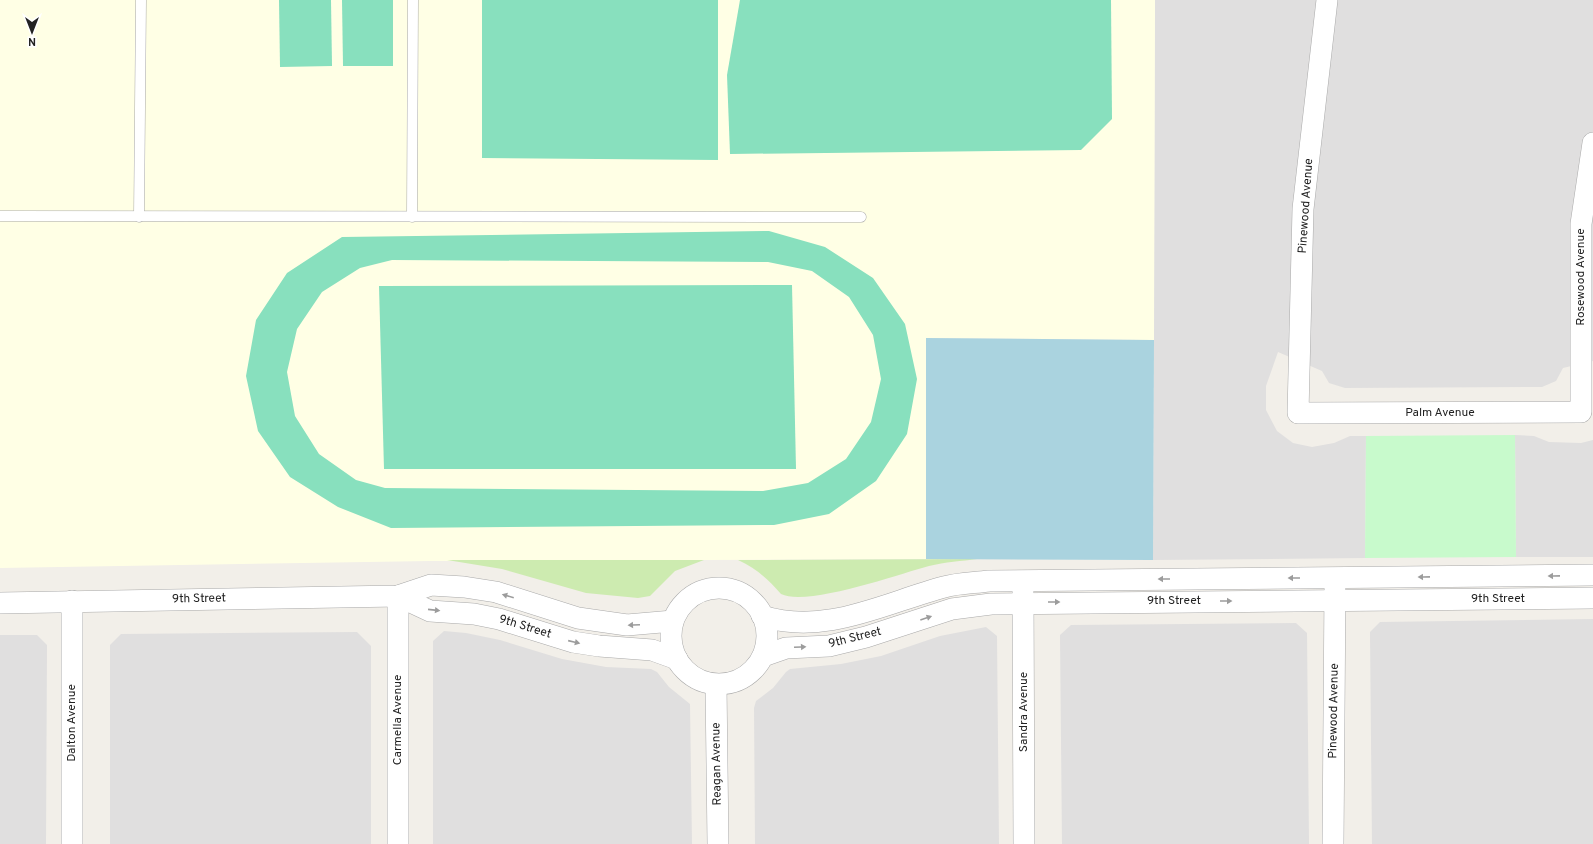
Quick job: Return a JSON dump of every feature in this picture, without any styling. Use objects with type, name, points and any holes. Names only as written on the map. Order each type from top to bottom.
[{"type":"street","name":"Pinewood Avenue","points":[[1298,414],[1303,208],[1327,0]]},
{"type":"street","name":"Rosewood Avenue","points":[[1581,412],[1581,224],[1593,143]]},
{"type":"street","name":"Palm Avenue","points":[[1298,414],[1581,412]]},
{"type":"street","name":"9th Street","points":[[762,616],[779,621],[798,623],[821,622],[855,616],[945,587],[989,581],[1593,575]]},
{"type":"street","name":"Pinewood Avenue","points":[[1333,844],[1334,578]]},
{"type":"street","name":"Sandra Avenue","points":[[1023,580],[1024,844]]},
{"type":"street","name":"9th Street","points":[[0,603],[398,596],[431,585],[464,587],[496,592],[578,618],[627,625],[673,621]]},
{"type":"street","points":[[719,588],[734,591],[747,598],[758,608],[762,616],[767,636],[763,656],[751,672],[741,679],[716,685],[704,682],[693,677],[676,659],[672,648],[671,636],[673,621],[680,608],[691,597],[704,591],[719,588]]},
{"type":"street","name":"9th Street","points":[[398,596],[430,611],[474,614],[499,619],[573,642],[599,646],[652,650],[676,659]]},
{"type":"street","name":"Carmella Avenue","points":[[398,596],[398,844]]},
{"type":"street","name":"9th Street","points":[[763,656],[786,648],[829,646],[866,637],[952,609],[1023,602],[1593,598]]},
{"type":"street","name":"Dalton Avenue","points":[[72,601],[72,844]]},
{"type":"street","name":"Reagan Avenue","points":[[716,685],[718,844]]},
{"type":"lane","points":[[139,217],[141,0]]},
{"type":"lane","points":[[412,217],[413,0]]},
{"type":"lane","points":[[0,216],[861,217]]},
{"type":"shaded area","points":[[0,0],[1155,0],[1154,340],[926,338],[926,559],[431,561],[0,568]]},
{"type":"shaded area","points":[[1155,0],[1593,0],[1593,361],[1563,368],[1556,381],[1542,387],[1345,388],[1329,383],[1322,371],[1278,352],[1266,386],[1266,410],[1277,431],[1293,443],[1312,447],[1334,443],[1350,436],[1366,436],[1365,558],[1153,560]]},
{"type":"shaded area","points":[[1515,435],[1534,436],[1549,442],[1581,443],[1593,440],[1593,557],[1516,557]]},
{"type":"shaded area","points":[[1593,619],[1593,844],[1372,844],[1370,632],[1380,622]]},
{"type":"shaded area","points":[[1296,623],[1307,633],[1309,844],[1062,844],[1060,635],[1071,625]]},
{"type":"shaded area","points":[[986,627],[997,636],[999,844],[755,844],[754,708],[756,701],[773,688],[786,672],[790,669],[841,664],[881,656],[940,636]]},
{"type":"shaded area","points":[[444,631],[466,633],[500,640],[562,659],[606,667],[651,669],[657,672],[669,687],[690,704],[692,844],[433,844],[433,641]]},
{"type":"shaded area","points":[[357,632],[371,646],[371,844],[110,844],[110,645],[121,634]]},
{"type":"shaded area","points":[[0,635],[37,635],[47,645],[46,844],[0,844]]},
{"type":"green space","points":[[279,0],[331,0],[332,66],[280,67]]},
{"type":"green space","points":[[342,0],[393,0],[393,66],[343,66]]},
{"type":"green space","points":[[482,0],[718,0],[718,160],[482,158]]},
{"type":"green space","points":[[740,0],[1111,0],[1112,119],[1081,150],[730,154],[727,75]]},
{"type":"green space","points":[[769,231],[825,247],[873,278],[905,324],[917,379],[907,434],[876,481],[829,514],[774,525],[391,528],[338,507],[290,477],[258,431],[246,376],[256,320],[287,273],[342,237]],"holes":[[[392,260],[768,262],[812,271],[849,297],[873,335],[881,379],[871,422],[846,459],[808,483],[763,491],[385,488],[356,480],[319,454],[295,416],[287,372],[297,329],[322,292],[360,268]]]},
{"type":"green space","points":[[792,285],[796,469],[384,469],[379,286]]},
{"type":"green space","points":[[1515,435],[1516,557],[1365,558],[1366,436]]},
{"type":"green space","points":[[977,559],[929,566],[876,582],[831,593],[794,597],[781,594],[762,575],[738,560]]},
{"type":"green space","points":[[447,560],[704,560],[675,571],[650,596],[638,598],[586,593],[502,569]]},
{"type":"water","points":[[926,338],[1154,340],[1153,560],[926,559]]}]
